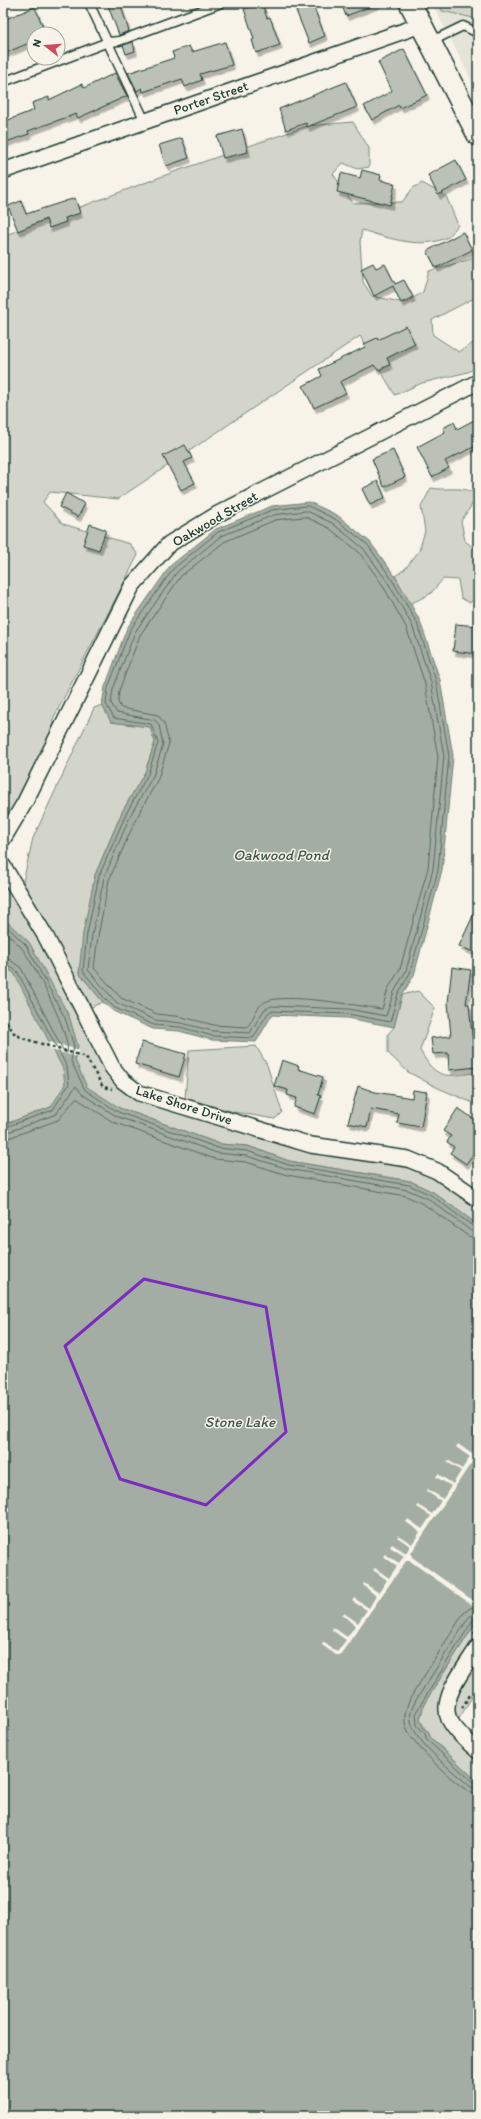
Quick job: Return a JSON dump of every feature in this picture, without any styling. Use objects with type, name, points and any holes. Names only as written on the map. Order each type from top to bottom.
[{"type":"street","points":[[410,3],[478,135]]},
{"type":"street","name":"Porter Street","points":[[3,171],[145,120],[425,34]]},
{"type":"street","name":"Oakwood Street","points":[[3,839],[25,802],[132,586],[168,544],[218,514],[478,382]]},
{"type":"street","name":"Lake Shore Drive","points":[[3,866],[46,937],[112,1067],[130,1088],[139,1093],[311,1144],[408,1159],[437,1171],[478,1198]]},
{"type":"street","points":[[478,1647],[448,1695],[446,1705],[449,1720],[478,1751]]},
{"type":"lane","points":[[89,3],[145,120]]},
{"type":"lane","points":[[3,82],[108,42],[119,41],[221,3]]},
{"type":"lane","points":[[425,34],[463,26],[478,33]]},
{"type":"path","points":[[3,1017],[11,1028],[22,1038],[86,1057],[103,1087],[110,1090],[116,1088]]},
{"type":"highlighted area","points":[[144,1279],[266,1307],[286,1432],[206,1505],[120,1479],[65,1346]]},
{"type":"shaded area","points":[[432,3],[478,3],[478,93]]},
{"type":"shaded area","points":[[439,3],[478,3],[478,19],[442,11]]},
{"type":"shaded area","points":[[353,122],[369,148],[369,167],[358,169],[343,163],[333,174],[353,203],[402,202],[413,188],[422,183],[446,196],[458,225],[448,237],[428,243],[416,243],[394,239],[362,230],[360,242],[363,282],[372,296],[405,303],[423,292],[429,271],[478,257],[478,296],[432,320],[433,335],[459,352],[478,340],[478,366],[468,372],[422,383],[395,395],[360,336],[118,499],[50,492],[43,502],[63,524],[130,544],[138,555],[52,721],[54,724],[12,815],[3,829],[3,236],[171,173],[307,126]]},
{"type":"shaded area","points":[[431,488],[462,489],[473,492],[475,500],[461,521],[465,541],[478,551],[478,594],[470,603],[461,598],[458,580],[443,579],[430,594],[410,604],[395,576],[405,569],[419,551],[425,531],[421,507]]},
{"type":"shaded area","points":[[102,705],[112,722],[150,727],[155,742],[145,772],[122,812],[95,875],[79,973],[103,1002],[89,1008],[34,911],[38,908],[28,900],[23,882],[33,838],[94,708]]},
{"type":"shaded area","points":[[3,878],[130,1094],[410,1164],[478,1203],[478,1225],[433,1192],[410,1181],[289,1161],[248,1146],[220,1144],[126,1110],[51,1107],[3,1125]]},
{"type":"shaded area","points":[[418,991],[435,1008],[420,1050],[431,1067],[437,1072],[458,1075],[478,1072],[478,1105],[438,1088],[408,1072],[388,1053],[388,1034],[394,1027],[402,995]]},
{"type":"shaded area","points":[[256,1046],[267,1065],[282,1112],[275,1119],[234,1112],[185,1098],[189,1050]]},
{"type":"shaded area","points":[[478,1619],[478,1636],[450,1679],[443,1696],[478,1757],[478,1782],[430,1737],[429,1732],[425,1729],[420,1719],[424,1704]]},
{"type":"shaded area","points":[[478,1657],[478,1687],[457,1722],[453,1705],[455,1696],[462,1680]]},
{"type":"water","name":"Oakwood Pond","points":[[309,502],[337,515],[370,542],[395,576],[420,621],[440,680],[453,756],[442,870],[414,975],[402,995],[394,1027],[348,1018],[272,1015],[256,1042],[212,1040],[179,1031],[153,1029],[113,1011],[103,1002],[79,973],[83,933],[95,875],[122,812],[145,772],[155,742],[150,727],[111,722],[102,705],[105,687],[127,628],[170,566],[216,529],[272,506]]},
{"type":"water","name":"Stone Lake","points":[[3,918],[29,942],[69,1016],[78,1046],[75,1060],[87,1087],[120,1108],[220,1144],[248,1146],[289,1161],[410,1181],[433,1192],[478,1225],[478,1619],[424,1704],[420,1719],[424,1729],[429,1732],[430,1737],[478,1782],[478,2116],[3,2116],[3,1125],[51,1107],[65,1084],[63,1069],[14,973],[3,966]]},
{"type":"pier","points":[[46,1041],[79,1050],[78,1057],[51,1050]]},
{"type":"pier","points":[[458,1444],[472,1454],[478,1446],[478,1453],[411,1553],[412,1557],[478,1604],[478,1609],[410,1561],[406,1561],[340,1655],[336,1655],[322,1645],[323,1642],[337,1652],[346,1640],[332,1630],[333,1627],[347,1637],[356,1625],[342,1615],[344,1613],[358,1623],[367,1610],[352,1601],[354,1598],[369,1608],[376,1596],[363,1585],[364,1583],[379,1593],[387,1580],[373,1570],[375,1568],[389,1578],[397,1566],[383,1556],[385,1554],[399,1563],[404,1556],[390,1547],[392,1544],[406,1553],[410,1546],[397,1537],[398,1535],[412,1544],[420,1532],[406,1522],[408,1519],[422,1529],[431,1516],[417,1507],[418,1505],[432,1514],[441,1501],[426,1491],[428,1489],[443,1499],[451,1486],[436,1477],[438,1474],[453,1484],[461,1471],[447,1462],[448,1460],[462,1469],[470,1457],[456,1447]]},
{"type":"building","points":[[107,3],[120,3],[129,31],[119,35]]},
{"type":"building","points":[[262,3],[267,18],[270,17],[280,45],[256,53],[252,40],[254,39],[244,9]]},
{"type":"building","points":[[293,3],[312,3],[325,36],[309,43]]},
{"type":"building","points":[[341,3],[377,3],[377,4],[346,16]]},
{"type":"building","points":[[35,7],[43,26],[26,26],[26,44],[3,54],[3,20]]},
{"type":"building","points":[[133,42],[135,51],[126,54],[123,45]]},
{"type":"building","points":[[225,42],[232,65],[200,74],[202,80],[185,87],[182,79],[143,92],[142,88],[137,91],[128,73],[174,58],[172,52],[189,46],[192,52]]},
{"type":"building","points":[[404,49],[427,95],[400,108],[399,105],[372,120],[364,106],[392,91],[378,62]]},
{"type":"building","points":[[115,73],[127,96],[78,118],[76,114],[28,131],[29,134],[3,143],[3,122],[34,110],[32,103],[49,97],[49,100],[82,84],[84,88]]},
{"type":"building","points":[[346,82],[357,107],[307,127],[306,123],[286,130],[279,109]]},
{"type":"building","points":[[242,129],[248,152],[223,158],[217,136]]},
{"type":"building","points":[[182,138],[189,158],[166,166],[159,145]]},
{"type":"building","points":[[456,160],[466,180],[438,195],[428,175]]},
{"type":"building","points":[[362,170],[381,175],[380,180],[395,184],[390,205],[337,192],[341,173],[360,178]]},
{"type":"building","points":[[75,198],[80,213],[65,218],[66,222],[49,228],[46,219],[18,231],[8,206],[21,201],[26,214]]},
{"type":"building","points":[[463,232],[472,250],[436,268],[427,251]]},
{"type":"building","points":[[373,263],[376,268],[385,264],[395,284],[404,280],[413,297],[401,303],[393,286],[374,296],[361,269]]},
{"type":"building","points":[[406,326],[415,344],[387,358],[390,365],[378,370],[374,365],[340,382],[346,393],[314,408],[303,386],[322,376],[319,369],[365,347],[364,344],[377,338],[378,340]]},
{"type":"building","points":[[478,418],[478,445],[445,461],[449,468],[432,477],[417,447],[445,432],[443,428],[454,422],[457,429]]},
{"type":"building","points":[[185,445],[192,458],[184,462],[195,483],[181,490],[163,456]]},
{"type":"building","points":[[393,450],[405,477],[384,487],[372,459]]},
{"type":"building","points":[[378,481],[385,498],[370,505],[362,489]]},
{"type":"building","points":[[66,493],[85,504],[78,517],[59,507]]},
{"type":"building","points":[[90,524],[106,530],[99,550],[83,545]]},
{"type":"building","points":[[456,624],[478,626],[478,654],[453,651]]},
{"type":"building","points":[[478,905],[478,954],[459,946]]},
{"type":"building","points":[[452,967],[471,970],[466,1004],[469,1004],[473,1045],[477,1044],[478,1067],[449,1070],[448,1053],[433,1054],[431,1038],[451,1036],[448,1003]]},
{"type":"building","points":[[142,1042],[186,1054],[179,1077],[135,1064]]},
{"type":"building","points":[[282,1060],[299,1066],[298,1069],[323,1077],[318,1095],[321,1096],[315,1114],[294,1107],[297,1098],[287,1095],[288,1090],[274,1086]]},
{"type":"building","points":[[358,1086],[375,1092],[412,1098],[413,1090],[427,1092],[421,1127],[397,1123],[399,1114],[371,1109],[367,1127],[348,1123]]},
{"type":"building","points":[[458,1108],[478,1122],[478,1147],[466,1164],[450,1153],[454,1147],[447,1142],[451,1136],[443,1131]]}]
